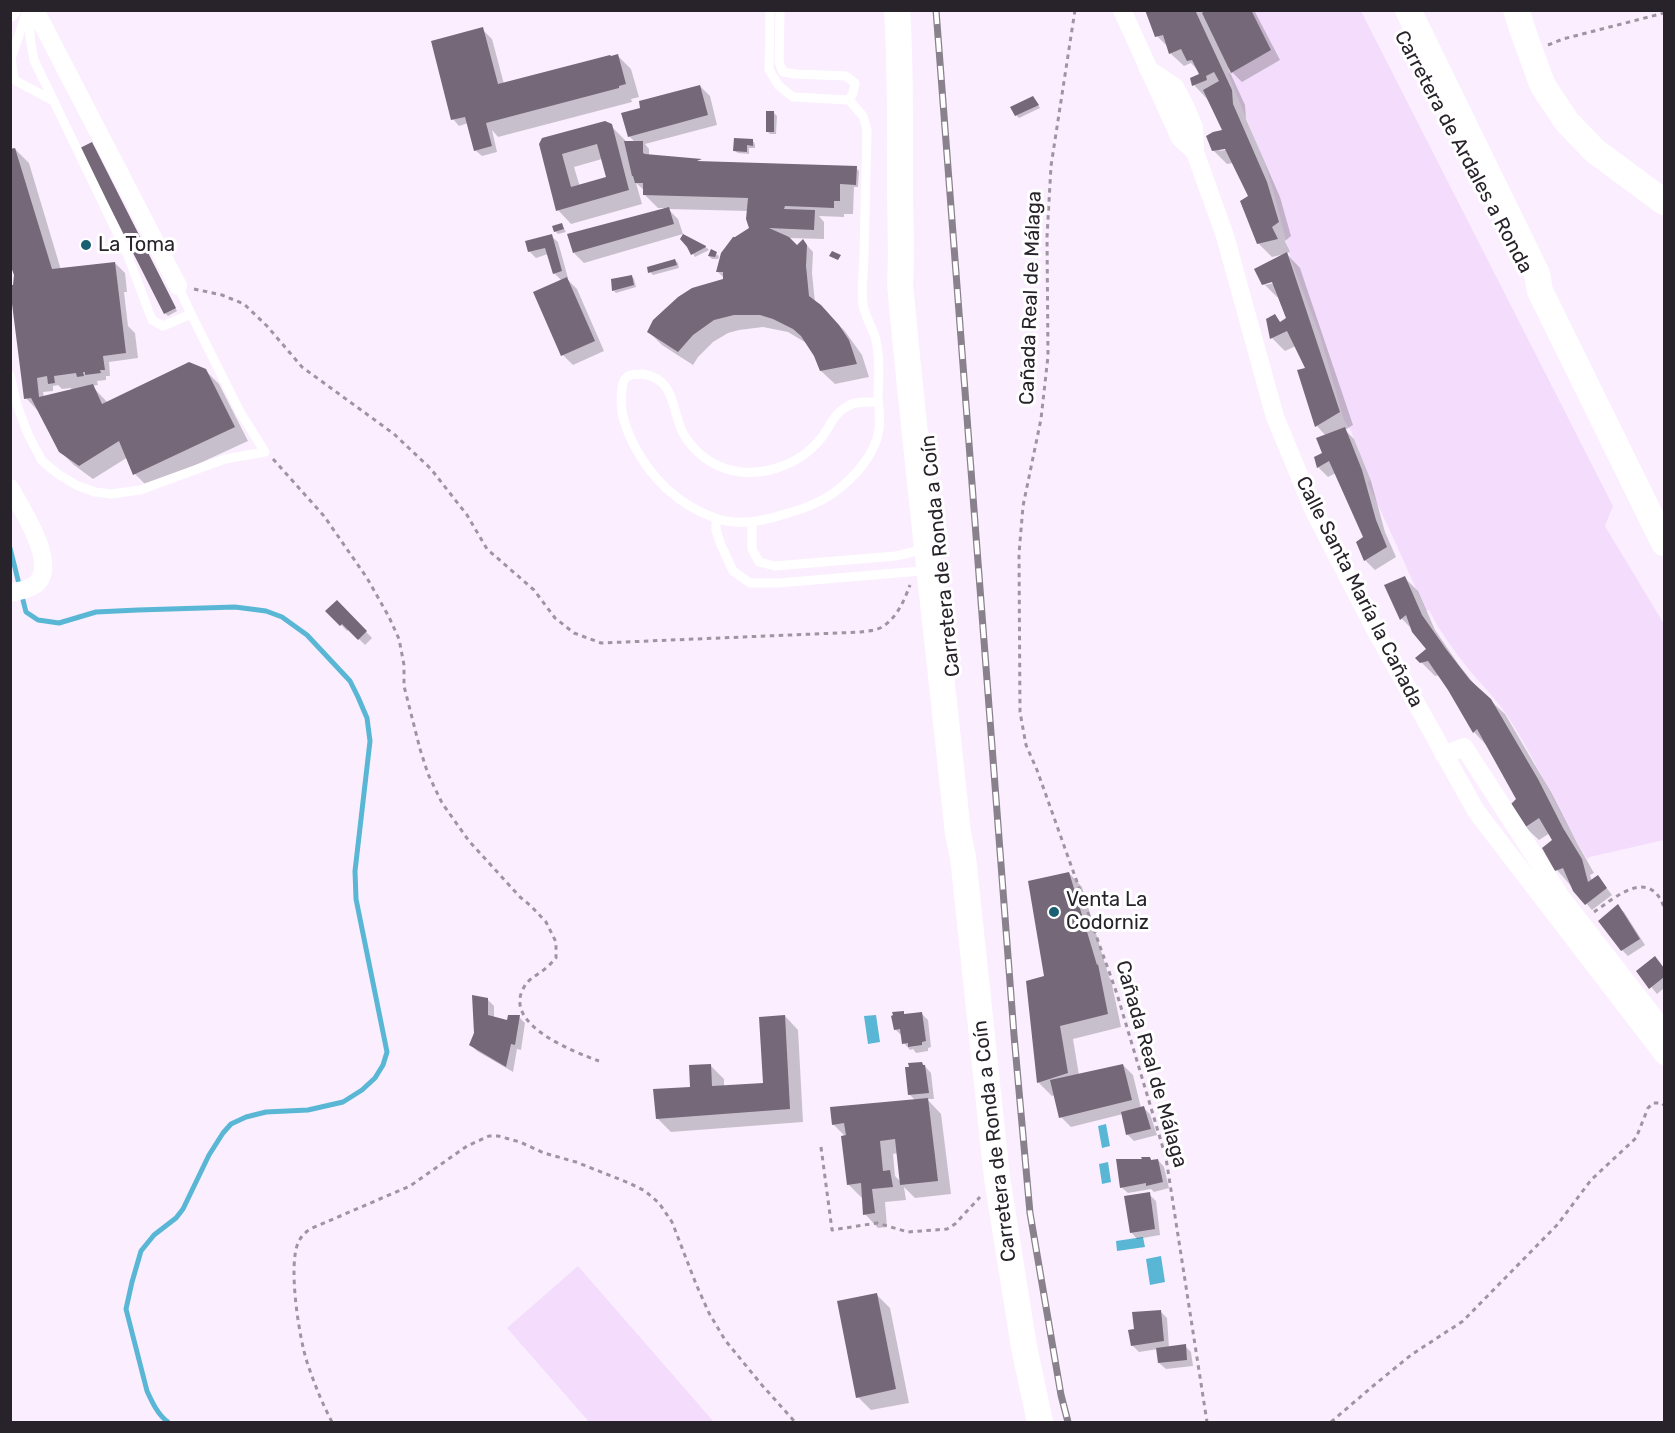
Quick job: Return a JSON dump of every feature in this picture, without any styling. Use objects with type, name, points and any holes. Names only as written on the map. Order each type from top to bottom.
[{"type":"main road","name":"Carretera de Ronda a Coín","points":[[897,10],[900,57],[902,257],[900,284],[922,563],[963,857],[997,1178],[1024,1347],[1040,1422]]},
{"type":"main road","name":"Carretera de Ardales a Ronda","points":[[1389,10],[1529,279],[1540,291],[1665,543]]},
{"type":"main road","name":"Carretera de Ardales a Ronda","points":[[1408,10],[1537,274],[1540,291]]},
{"type":"main road","points":[[1516,10],[1543,86],[1568,122],[1595,151],[1665,202]]},
{"type":"main road","name":"Carretera de Ronda a Coín","points":[[902,257],[922,384],[950,622],[965,833],[963,857]]},
{"type":"main road","points":[[934,486],[930,515],[934,553],[922,563],[936,570],[940,605],[950,622]]},
{"type":"street","points":[[31,10],[183,287]]},
{"type":"street","name":"Calle Santa María la Cañada","points":[[1122,10],[1180,138],[1195,152],[1225,236],[1275,417],[1314,511],[1377,633],[1476,811],[1665,1056]]},
{"type":"street","points":[[10,488],[29,523],[44,562],[39,580],[33,586],[10,593]]},
{"type":"street","points":[[1444,755],[1464,747],[1561,897],[1665,1030]]},
{"type":"lane","points":[[31,10],[11,59],[14,80],[52,100]]},
{"type":"lane","points":[[31,10],[30,38],[34,60],[126,251],[152,320],[163,326],[191,314]]},
{"type":"lane","points":[[770,10],[769,70],[780,86],[794,97],[849,100],[863,116],[867,129],[863,306],[877,346],[879,429],[870,454],[853,478],[834,493],[803,509],[752,522],[716,519],[694,508],[669,491],[639,454],[625,422],[620,402],[622,384],[628,376],[639,374],[652,376],[663,383],[670,394],[683,433],[692,446],[705,458],[722,467],[749,472],[772,470],[793,462],[811,450],[823,436],[834,417],[849,405],[878,402]]},
{"type":"lane","points":[[780,10],[779,62],[783,72],[795,75],[846,76],[855,83],[849,100]]},
{"type":"lane","points":[[10,375],[17,405],[42,461],[76,485],[95,492],[111,494],[140,490],[225,459],[265,452],[240,412],[191,314],[183,287]]},
{"type":"lane","points":[[716,519],[716,530],[733,571],[750,583],[778,584],[922,563]]},
{"type":"lane","points":[[752,522],[752,549],[759,562],[776,566],[896,556],[922,563]]},
{"type":"path","name":"Cañada Real de Málaga","points":[[1075,10],[1051,166],[1047,237],[1047,366],[1041,419],[1023,506],[1019,554],[1020,712],[1026,745],[1117,994],[1166,1158],[1207,1422]]},
{"type":"path","points":[[1531,53],[1563,39],[1665,13]]},
{"type":"path","points":[[183,287],[222,295],[244,304],[267,326],[302,368],[394,434],[431,469],[467,515],[487,549],[534,590],[555,618],[574,633],[601,643],[861,632],[879,628],[895,616],[922,563]]},
{"type":"path","points":[[265,452],[324,516],[367,578],[389,617],[399,639],[404,665],[404,686],[420,749],[428,774],[442,803],[469,841],[546,922],[556,942],[556,958],[545,969],[532,976],[521,991],[520,1010],[530,1024],[555,1041],[598,1061]]},
{"type":"path","points":[[1580,921],[1628,888],[1653,889],[1660,896],[1665,907]]},
{"type":"path","points":[[1331,1422],[1411,1355],[1463,1321],[1558,1224],[1591,1180],[1636,1138],[1648,1108],[1653,1103],[1665,1105]]},
{"type":"path","points":[[332,1422],[321,1400],[307,1361],[299,1328],[294,1271],[298,1241],[310,1229],[410,1186],[467,1146],[489,1136],[498,1136],[576,1162],[629,1183],[645,1191],[659,1203],[672,1222],[709,1313],[725,1340],[760,1384],[795,1422]]},
{"type":"path","points":[[821,1147],[832,1230],[877,1223],[908,1232],[947,1229],[955,1224],[997,1178]]},
{"type":"shaded area","points":[[1251,11],[1361,11],[1613,506],[1605,526],[1664,624],[1664,840],[1587,859],[1528,749],[1506,714],[1457,654],[1429,610],[1426,611],[1367,482],[1370,480],[1351,431],[1344,420],[1320,336],[1291,260],[1265,164],[1228,74],[1271,50]]},
{"type":"shaded area","points":[[578,1266],[714,1422],[589,1422],[507,1328]]},
{"type":"water","points":[[876,1015],[880,1042],[868,1044],[864,1016]]},
{"type":"water","points":[[1106,1124],[1110,1146],[1102,1148],[1098,1126]]},
{"type":"water","points":[[1108,1162],[1111,1182],[1102,1184],[1099,1164]]},
{"type":"water","points":[[1143,1237],[1145,1247],[1117,1251],[1116,1241]]},
{"type":"water","points":[[1161,1256],[1165,1282],[1150,1285],[1146,1259]]},
{"type":"building","points":[[1145,10],[1195,10],[1232,90],[1233,104],[1267,182],[1279,222],[1272,227],[1278,239],[1257,244],[1240,201],[1248,196],[1225,149],[1212,151],[1206,136],[1222,130],[1203,90],[1219,81],[1214,72],[1206,76],[1207,80],[1192,86],[1190,78],[1199,74],[1192,60],[1187,61],[1181,49],[1169,54],[1163,35],[1155,37]]},
{"type":"building","points":[[1206,10],[1251,10],[1271,50],[1231,73],[1202,13]]},
{"type":"building","points":[[483,27],[498,84],[618,54],[626,84],[619,88],[486,123],[492,146],[474,151],[465,117],[451,120],[431,41]]},
{"type":"building","points":[[700,85],[708,115],[628,137],[621,113],[640,108],[639,101]]},
{"type":"building","points":[[1033,96],[1039,105],[1015,116],[1010,107]]},
{"type":"building","points":[[766,111],[774,111],[774,132],[766,132]]},
{"type":"building","points":[[605,121],[612,124],[629,190],[556,211],[539,144],[542,138]],"holes":[[[597,144],[606,177],[571,187],[562,154]]]},
{"type":"building","points":[[734,138],[753,139],[753,146],[747,145],[747,152],[733,151]]},
{"type":"building","points":[[624,141],[643,141],[643,153],[645,154],[702,159],[697,161],[857,166],[856,185],[840,184],[840,201],[834,201],[834,208],[785,206],[784,209],[815,210],[814,230],[769,228],[789,237],[797,245],[803,239],[807,245],[806,266],[809,296],[821,305],[839,325],[849,340],[857,364],[820,371],[814,356],[801,336],[793,329],[760,315],[734,315],[714,320],[693,335],[678,352],[647,332],[653,320],[678,297],[692,288],[723,279],[723,272],[716,272],[721,253],[733,237],[749,228],[746,219],[748,198],[643,195],[643,183],[635,183],[632,176]]},
{"type":"building","points":[[92,142],[176,308],[164,314],[80,148]]},
{"type":"building","points":[[15,148],[52,269],[115,262],[126,353],[103,356],[105,370],[100,370],[101,373],[85,375],[83,372],[84,376],[77,377],[76,373],[54,376],[55,383],[48,384],[47,376],[37,378],[39,397],[93,384],[102,404],[189,362],[206,369],[235,427],[133,475],[119,441],[79,466],[59,452],[31,398],[24,399],[10,288],[10,285],[13,285],[14,275],[10,264],[10,149]]},
{"type":"building","points":[[669,207],[674,224],[573,253],[567,234]]},
{"type":"building","points":[[562,223],[564,229],[554,232],[552,226]]},
{"type":"building","points":[[552,234],[562,271],[553,274],[545,248],[528,252],[525,241]]},
{"type":"building","points":[[683,234],[706,247],[691,255],[680,239]]},
{"type":"building","points":[[711,249],[717,252],[715,257],[708,256]]},
{"type":"building","points":[[832,251],[841,255],[838,260],[829,256]]},
{"type":"building","points":[[1287,252],[1340,412],[1315,427],[1297,370],[1305,368],[1287,331],[1270,339],[1266,319],[1275,314],[1280,322],[1286,318],[1272,282],[1262,285],[1254,269]]},
{"type":"building","points":[[675,259],[677,265],[648,273],[647,267]]},
{"type":"building","points":[[632,275],[634,285],[612,291],[611,279]]},
{"type":"building","points":[[567,277],[595,341],[561,356],[533,292]]},
{"type":"building","points":[[1345,427],[1362,470],[1376,520],[1387,547],[1364,561],[1356,542],[1363,537],[1329,461],[1317,468],[1314,457],[1322,453],[1316,438]]},
{"type":"building","points":[[1405,576],[1422,615],[1470,680],[1491,699],[1582,859],[1588,882],[1598,875],[1607,888],[1585,905],[1573,891],[1563,868],[1555,871],[1542,848],[1552,840],[1539,818],[1524,828],[1510,805],[1516,799],[1477,729],[1473,733],[1428,661],[1420,663],[1415,658],[1426,649],[1412,632],[1406,615],[1400,620],[1384,585]]},
{"type":"building","points":[[337,600],[367,631],[358,640],[325,611]]},
{"type":"building","points":[[1069,872],[1098,964],[1108,1014],[1060,1026],[1068,1073],[1037,1083],[1026,981],[1044,976],[1028,881]]},
{"type":"building","points":[[1618,904],[1640,939],[1621,951],[1598,921]]},
{"type":"building","points":[[1655,956],[1664,968],[1664,977],[1649,989],[1636,971]]},
{"type":"building","points":[[472,995],[488,998],[488,1015],[507,1020],[508,1015],[520,1015],[515,1045],[511,1044],[506,1067],[469,1045],[474,1033]]},
{"type":"building","points":[[904,1011],[904,1014],[922,1012],[926,1041],[922,1042],[922,1045],[908,1047],[908,1043],[902,1044],[900,1029],[894,1030],[892,1012]]},
{"type":"building","points":[[785,1015],[790,1109],[656,1119],[653,1089],[690,1087],[689,1065],[711,1064],[712,1086],[763,1083],[759,1017]]},
{"type":"building","points":[[922,1062],[925,1065],[929,1093],[908,1095],[905,1067],[909,1067],[908,1063]]},
{"type":"building","points":[[1123,1064],[1132,1100],[1059,1118],[1050,1080]]},
{"type":"building","points":[[928,1098],[938,1181],[900,1185],[895,1139],[880,1141],[883,1171],[890,1170],[893,1187],[872,1189],[875,1213],[863,1215],[861,1183],[847,1185],[841,1136],[846,1135],[844,1123],[832,1125],[830,1107]]},
{"type":"building","points":[[1144,1106],[1151,1129],[1126,1135],[1121,1112]]},
{"type":"building","points":[[1141,1157],[1150,1157],[1151,1160],[1158,1159],[1163,1182],[1120,1188],[1116,1159],[1142,1159]]},
{"type":"building","points":[[1150,1192],[1155,1229],[1130,1233],[1124,1196]]},
{"type":"building","points":[[877,1293],[896,1389],[856,1398],[837,1301]]},
{"type":"building","points":[[1161,1310],[1164,1341],[1131,1346],[1128,1330],[1134,1329],[1132,1312]]},
{"type":"building","points":[[1186,1344],[1187,1360],[1158,1363],[1156,1348]]},
{"type":"waterway","points":[[10,548],[26,612],[38,620],[59,623],[96,612],[235,607],[266,611],[282,617],[307,635],[350,681],[367,718],[370,741],[355,871],[356,899],[387,1052],[383,1065],[375,1078],[343,1102],[308,1110],[266,1112],[231,1124],[209,1155],[183,1209],[176,1218],[154,1235],[141,1251],[126,1309],[147,1391],[158,1412],[168,1422]]},
{"type":"railway","points":[[936,10],[1014,1035],[1030,1213],[1061,1395],[1068,1422]]},
{"type":"place","name":"La Toma","points":[[86,245]]},
{"type":"place","name":"Venta La Codorniz","points":[[1054,912]]}]
